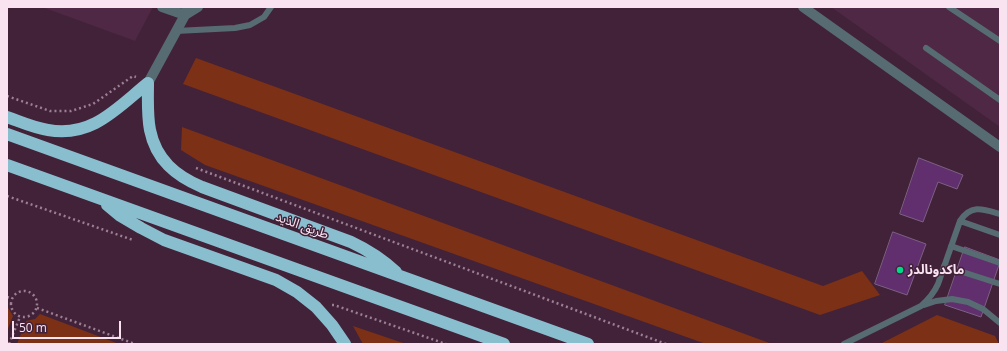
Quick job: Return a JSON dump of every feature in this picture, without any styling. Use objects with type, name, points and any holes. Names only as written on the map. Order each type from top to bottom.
[{"type":"highway","points":[[7,117],[34,127],[49,130],[65,131],[80,129],[96,124],[109,116],[148,83]]},
{"type":"highway","points":[[148,83],[148,118],[154,144],[160,156],[178,175],[202,187],[351,242],[365,249],[384,262],[401,277]]},
{"type":"highway","name":"طريق الذيد","points":[[7,134],[588,344]]},
{"type":"highway","points":[[7,165],[504,344]]},
{"type":"highway","points":[[100,199],[120,215],[164,240],[276,280],[297,292],[316,307],[332,325],[345,344]]},
{"type":"street","points":[[162,7],[186,11],[198,7]]},
{"type":"street","points":[[803,7],[1000,147]]},
{"type":"street","points":[[148,83],[186,11]]},
{"type":"lane","points":[[176,31],[235,28],[250,25],[264,17],[271,7]]},
{"type":"lane","points":[[949,7],[1000,41]]},
{"type":"lane","points":[[926,48],[1000,100]]},
{"type":"lane","points":[[921,306],[934,293],[960,221],[964,216],[975,209],[982,209],[1000,214]]},
{"type":"lane","points":[[960,221],[1000,235]]},
{"type":"lane","points":[[951,246],[1000,263]]},
{"type":"lane","points":[[944,266],[1000,284]]},
{"type":"lane","points":[[844,344],[921,306],[936,301],[952,299],[968,302],[983,309],[1000,323]]},
{"type":"path","points":[[7,96],[50,111],[71,111],[93,104],[133,76],[148,83]]},
{"type":"path","points":[[192,167],[666,344]]},
{"type":"path","points":[[22,290],[29,291],[38,301],[37,308],[33,314],[27,317],[20,316],[14,313],[10,306],[11,298],[15,293],[22,290]]},
{"type":"path","points":[[7,297],[11,298]]},
{"type":"path","points":[[316,307],[334,305],[446,344]]},
{"type":"path","points":[[37,308],[135,344]]},
{"type":"path","points":[[10,344],[20,316]]},
{"type":"shaded area","points":[[42,7],[153,7],[135,41]]},
{"type":"shaded area","points":[[831,7],[1000,7],[1000,127]]},
{"type":"shaded area","points":[[196,58],[823,286],[862,271],[880,295],[820,315],[183,84]]},
{"type":"shaded area","points":[[182,127],[772,344],[706,344],[205,165],[181,150]]},
{"type":"shaded area","points":[[7,306],[13,316],[7,331]]},
{"type":"shaded area","points":[[40,314],[119,344],[17,344],[26,321],[35,319]]},
{"type":"shaded area","points":[[937,315],[995,336],[999,344],[880,344]]},
{"type":"shaded area","points":[[353,326],[406,344],[363,344]]},
{"type":"building","points":[[919,158],[963,175],[957,189],[938,182],[923,222],[900,214]]},
{"type":"building","points":[[893,232],[926,244],[907,295],[875,284]]},
{"type":"building","points":[[965,247],[1000,260],[981,317],[945,305]]},
{"type":"place","name":"ماكدونالدز","points":[[900,270]]}]
